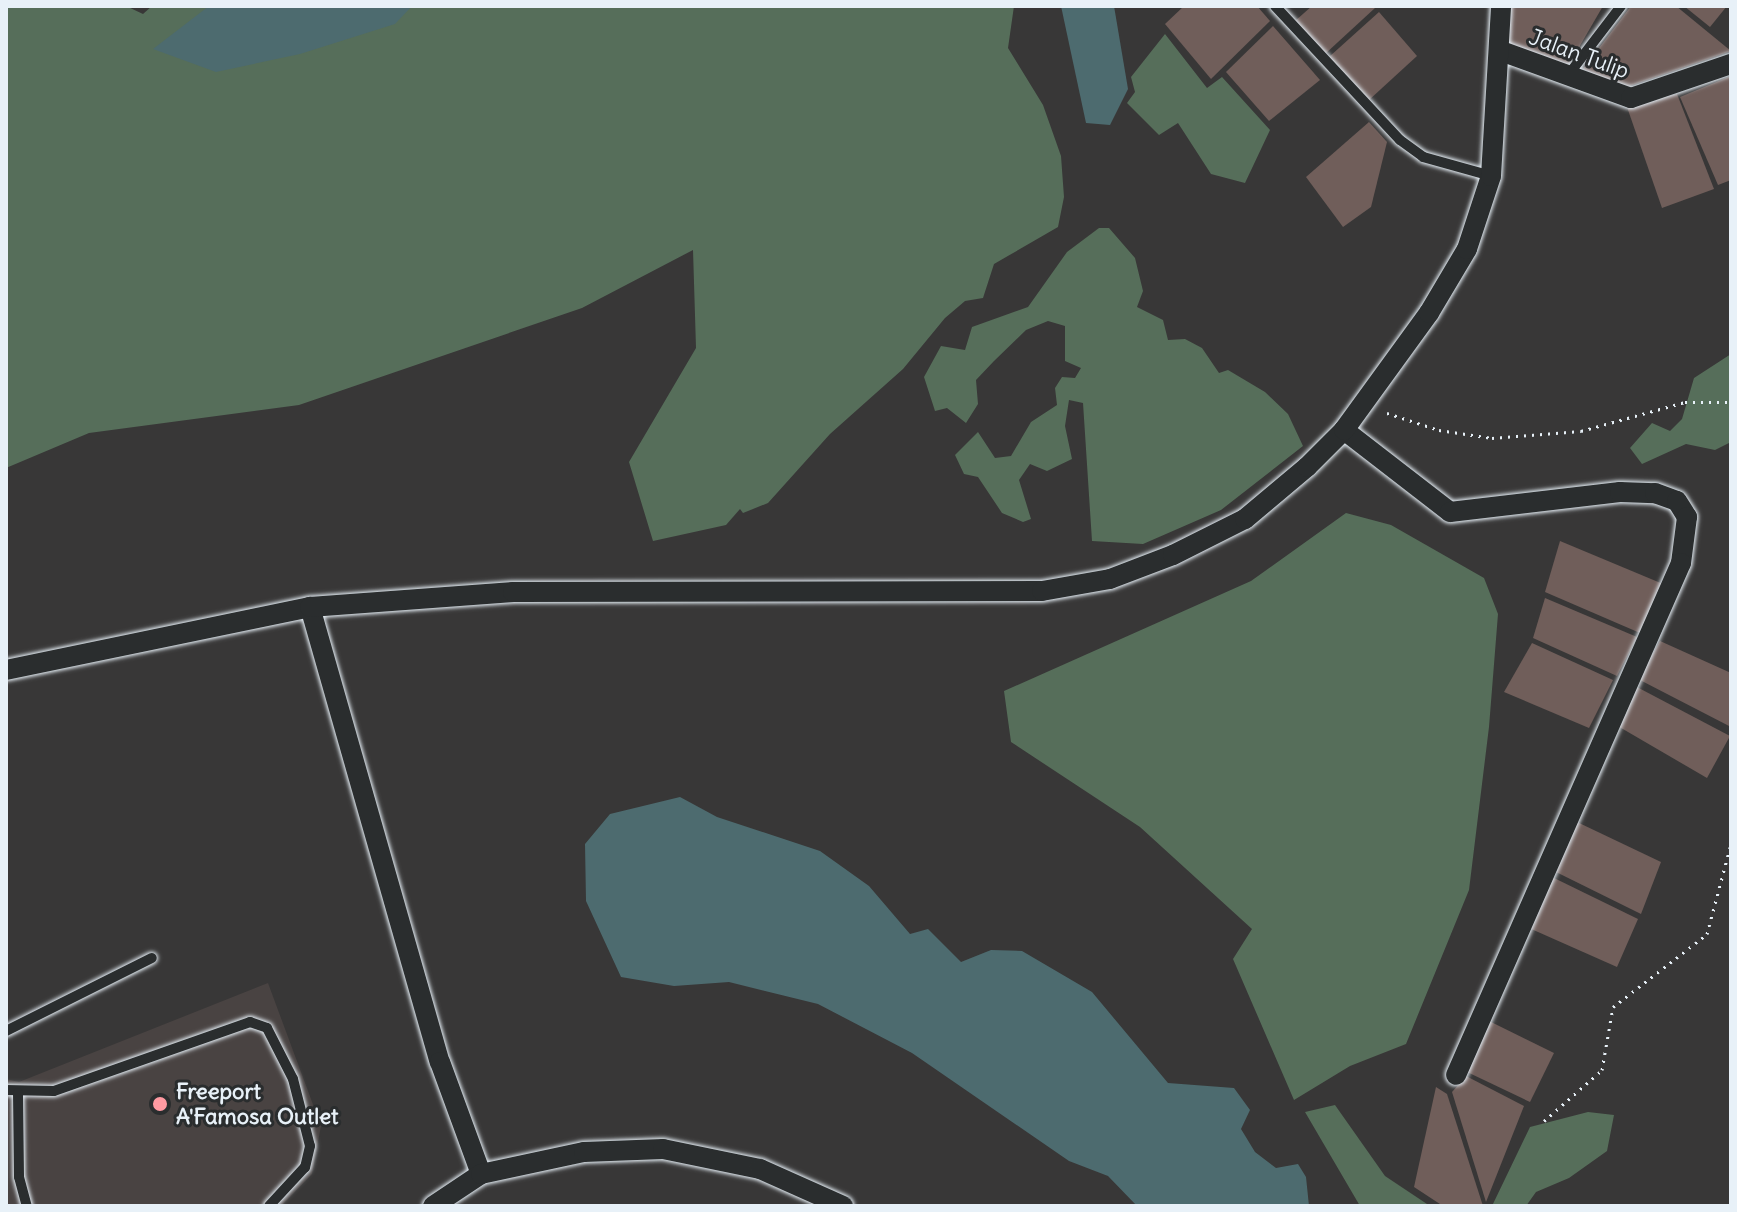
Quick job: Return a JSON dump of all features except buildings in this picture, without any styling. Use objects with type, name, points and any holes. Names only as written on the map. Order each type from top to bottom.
[{"type":"street","points":[[6,670],[310,607],[513,592],[1042,591],[1110,579],[1245,519],[1344,430],[1429,313],[1467,249],[1491,176],[1501,51],[1501,6]]},
{"type":"street","name":"Jalan Tulip","points":[[1501,51],[1631,98],[1731,64]]},
{"type":"street","points":[[1344,430],[1450,512],[1620,492],[1655,493],[1677,501],[1687,517],[1681,563],[1456,1075]]},
{"type":"street","points":[[310,607],[440,1062],[481,1174]]},
{"type":"street","points":[[433,1206],[481,1174],[584,1152],[663,1149],[760,1169],[843,1206]]},
{"type":"lane","points":[[1275,6],[1400,140],[1423,157],[1491,176]]},
{"type":"lane","points":[[1569,74],[1621,6]]},
{"type":"lane","points":[[6,1031],[152,958]]},
{"type":"lane","points":[[6,1090],[18,1093],[90,1081],[250,1022],[267,1028],[293,1079],[310,1146],[305,1167],[269,1206]]},
{"type":"lane","points":[[18,1093],[19,1177],[27,1206]]},
{"type":"path","points":[[1387,413],[1439,430],[1504,437],[1581,431],[1685,402],[1731,402]]},
{"type":"path","points":[[1544,1121],[1602,1070],[1613,1007],[1707,934],[1731,844]]},
{"type":"shaded area","name":"Freeport A'Famosa Outlet","points":[[268,983],[321,1126],[312,1174],[281,1206],[6,1206],[6,1079],[19,1082]]},
{"type":"green space","points":[[6,6],[126,6],[143,14],[152,6],[1014,6],[1008,48],[1043,105],[1061,156],[1064,197],[1058,227],[994,264],[983,298],[965,301],[945,318],[903,369],[830,434],[768,503],[743,513],[740,509],[726,525],[653,541],[629,462],[696,348],[693,250],[582,308],[299,405],[89,433],[6,468]]},
{"type":"green space","points":[[1165,34],[1207,88],[1222,77],[1270,130],[1245,183],[1211,174],[1178,123],[1159,135],[1127,103],[1135,92],[1131,77]]},
{"type":"green space","points":[[1099,228],[1109,228],[1135,258],[1143,291],[1137,307],[1163,320],[1168,340],[1185,339],[1202,348],[1219,373],[1228,370],[1265,392],[1288,414],[1303,446],[1221,510],[1143,544],[1092,541],[1083,403],[1069,400],[1065,426],[1072,459],[1047,471],[1030,464],[1019,480],[1031,519],[1023,522],[1002,513],[978,477],[964,474],[955,455],[978,432],[995,458],[1011,456],[1031,422],[1057,405],[1055,388],[1062,377],[1075,378],[1081,368],[1065,361],[1065,326],[1048,321],[1026,330],[994,361],[976,380],[978,404],[966,423],[947,408],[935,411],[924,377],[941,346],[965,350],[972,327],[1028,307],[1067,252]]},
{"type":"green space","points":[[1731,354],[1731,442],[1715,450],[1686,444],[1642,464],[1630,448],[1652,423],[1670,431],[1682,419],[1694,378]]},
{"type":"green space","points":[[1346,513],[1391,525],[1484,578],[1498,614],[1489,727],[1469,890],[1406,1044],[1350,1066],[1294,1100],[1233,959],[1252,929],[1140,827],[1011,742],[1004,691],[1251,581]]},
{"type":"green space","points":[[1335,1105],[1385,1176],[1430,1206],[1360,1206],[1305,1112]]},
{"type":"green space","points":[[1588,1112],[1614,1115],[1607,1151],[1569,1178],[1536,1192],[1526,1206],[1492,1206],[1530,1127]]},
{"type":"water","points":[[209,6],[412,6],[395,24],[300,54],[216,72],[153,49]]},
{"type":"water","points":[[1061,6],[1114,6],[1128,89],[1110,125],[1086,123]]},
{"type":"water","points":[[680,797],[717,817],[820,851],[869,886],[910,934],[928,929],[961,962],[991,950],[1022,951],[1092,992],[1168,1083],[1234,1088],[1250,1110],[1241,1129],[1255,1152],[1276,1168],[1298,1164],[1306,1177],[1309,1206],[1137,1206],[1108,1176],[1069,1161],[912,1053],[818,1004],[729,982],[674,986],[621,977],[586,901],[585,844],[610,814]]},
{"type":"place","name":"Freeport A'Famosa Outlet","points":[[160,1104]]}]
